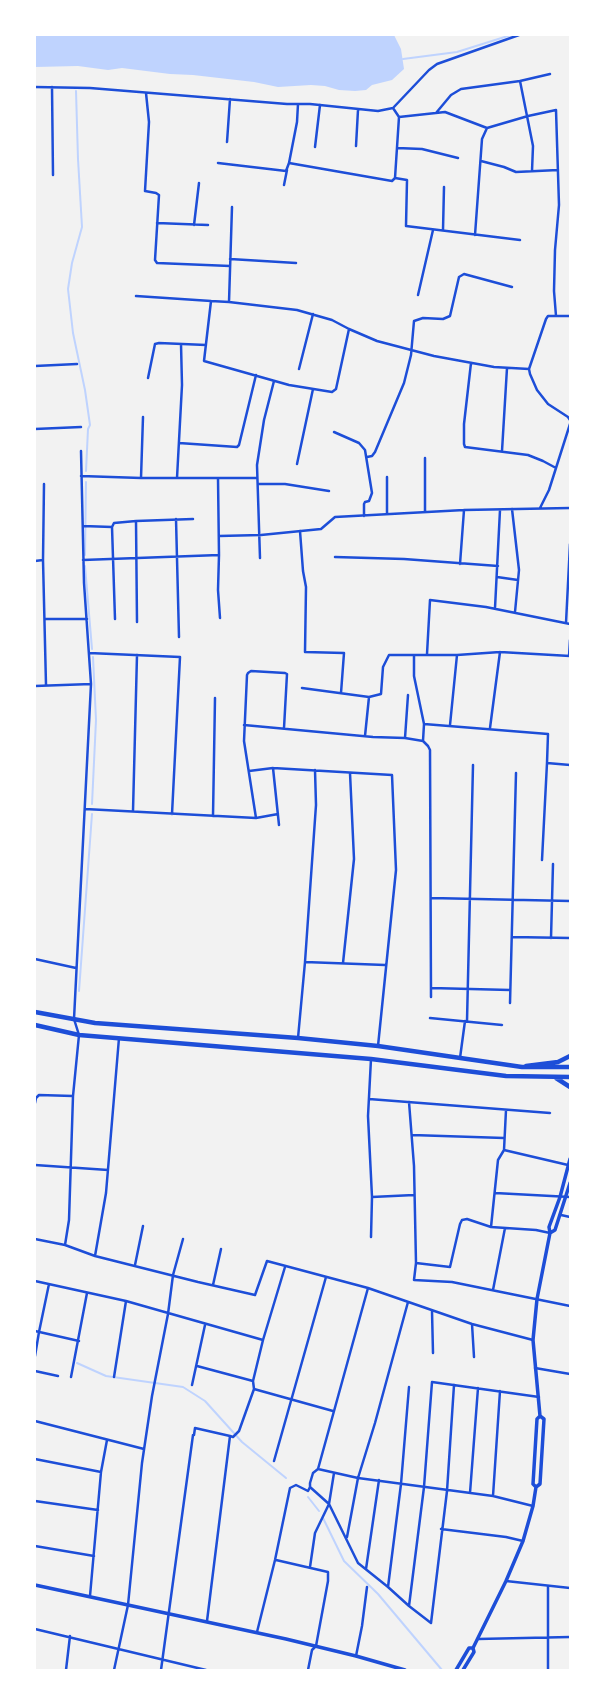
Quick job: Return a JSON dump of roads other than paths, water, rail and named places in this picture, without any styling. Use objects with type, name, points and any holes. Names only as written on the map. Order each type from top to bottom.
[{"type":"highway","points":[[35,1012],[95,1023],[298,1038],[378,1046],[522,1067],[570,1068]]},
{"type":"highway","points":[[35,1025],[79,1035],[371,1059],[506,1076],[570,1077]]},
{"type":"highway","points":[[522,1067],[532,1064],[558,1062],[570,1056]]},
{"type":"highway","points":[[553,1077],[562,1080],[570,1087]]},
{"type":"main road","points":[[463,1670],[474,1652],[473,1648],[506,1581],[523,1541],[533,1506],[536,1487],[540,1484],[544,1419],[540,1416],[534,1340],[537,1299],[550,1233],[549,1228],[560,1197],[570,1159]]},
{"type":"main road","points":[[550,1233],[555,1230],[568,1197],[570,1183]]},
{"type":"main road","points":[[536,1487],[533,1484],[536,1419],[540,1416]]},
{"type":"main road","points":[[35,1585],[257,1632],[356,1656],[405,1670]]},
{"type":"main road","points":[[456,1670],[469,1648],[473,1648]]},
{"type":"street","points":[[35,87],[320,105],[378,111],[393,108],[429,70],[437,64],[519,35]]},
{"type":"street","points":[[436,113],[451,95],[461,89],[520,81],[550,74]]},
{"type":"street","points":[[520,81],[533,146],[532,171]]},
{"type":"street","points":[[52,87],[53,175]]},
{"type":"street","points":[[146,93],[149,122],[145,191],[159,195],[155,260],[157,263],[230,266]]},
{"type":"street","points":[[227,142],[230,99]]},
{"type":"street","points":[[284,185],[298,122],[298,104]]},
{"type":"street","points":[[315,147],[320,105]]},
{"type":"street","points":[[393,108],[399,117],[395,178]]},
{"type":"street","points":[[356,146],[358,110]]},
{"type":"street","points":[[399,117],[445,112],[487,128],[528,116],[556,110],[559,205],[555,232],[554,263],[556,316]]},
{"type":"street","points":[[475,235],[482,139],[487,128]]},
{"type":"street","points":[[397,148],[422,149],[458,158]]},
{"type":"street","points":[[481,161],[516,172],[558,170]]},
{"type":"street","points":[[218,163],[286,171],[289,163]]},
{"type":"street","points":[[289,163],[392,181],[395,178],[407,180],[406,226],[520,240]]},
{"type":"street","points":[[194,225],[199,183]]},
{"type":"street","points":[[443,230],[444,187]]},
{"type":"street","points":[[229,302],[232,207]]},
{"type":"street","points":[[157,223],[208,225]]},
{"type":"street","points":[[418,295],[434,230]]},
{"type":"street","points":[[230,259],[296,263]]},
{"type":"street","points":[[367,457],[372,456],[375,452],[404,383],[411,350],[414,321],[424,318],[443,319],[450,316],[459,277],[464,274],[512,287]]},
{"type":"street","points":[[136,296],[229,302],[297,310],[332,320],[377,341],[411,350],[471,363],[507,368],[529,369]]},
{"type":"street","points":[[211,301],[204,361],[274,381],[314,389],[335,391],[349,329]]},
{"type":"street","points":[[299,369],[313,314]]},
{"type":"street","points":[[570,316],[548,316],[529,369],[537,390],[548,404],[568,417],[570,420]]},
{"type":"street","points":[[148,378],[155,344],[206,345]]},
{"type":"street","points":[[177,478],[182,385],[181,344]]},
{"type":"street","points":[[471,363],[466,400],[465,447],[528,455],[556,468]]},
{"type":"street","points":[[35,366],[77,364]]},
{"type":"street","points":[[502,451],[507,368]]},
{"type":"street","points":[[179,443],[237,447],[239,445],[256,375]]},
{"type":"street","points":[[260,558],[261,535],[257,465],[264,420],[274,381]]},
{"type":"street","points":[[297,464],[314,389]]},
{"type":"street","points":[[141,478],[143,416]]},
{"type":"street","points":[[540,508],[549,490],[570,424]]},
{"type":"street","points":[[35,429],[81,427]]},
{"type":"street","points":[[334,432],[359,443],[365,450],[372,493],[369,501],[365,502],[364,504],[364,516]]},
{"type":"street","points":[[65,1245],[69,1220],[73,1096],[79,1035],[74,1019],[91,684],[83,560],[81,451]]},
{"type":"street","points":[[425,458],[425,512]]},
{"type":"street","points":[[81,476],[141,478],[257,478]]},
{"type":"street","points":[[387,477],[387,514]]},
{"type":"street","points":[[218,478],[218,590],[220,618]]},
{"type":"street","points":[[44,484],[43,560],[46,685]]},
{"type":"street","points":[[258,484],[285,484],[329,491]]},
{"type":"street","points":[[219,536],[261,535],[321,529],[335,517],[464,510],[570,508]]},
{"type":"street","points":[[512,509],[518,580],[515,612]]},
{"type":"street","points":[[460,564],[464,510]]},
{"type":"street","points":[[495,608],[500,510]]},
{"type":"street","points":[[176,519],[179,637]]},
{"type":"street","points":[[116,619],[112,527],[114,523],[193,519]]},
{"type":"street","points":[[136,521],[138,622]]},
{"type":"street","points":[[83,526],[112,527]]},
{"type":"street","points":[[300,531],[303,571],[306,587],[305,652],[344,654],[342,693]]},
{"type":"street","points":[[566,623],[570,544]]},
{"type":"street","points":[[83,560],[219,555]]},
{"type":"street","points":[[336,557],[404,559],[498,566]]},
{"type":"street","points":[[35,561],[43,560]]},
{"type":"street","points":[[497,577],[518,580]]},
{"type":"street","points":[[427,654],[430,600],[495,608],[570,624]]},
{"type":"street","points":[[45,619],[87,619]]},
{"type":"street","points":[[302,688],[369,697],[381,694],[383,667],[389,655],[457,655],[500,652],[569,656],[570,640]]},
{"type":"street","points":[[490,728],[500,652]]},
{"type":"street","points":[[89,653],[180,657],[172,814]]},
{"type":"street","points":[[134,812],[137,655]]},
{"type":"street","points":[[414,655],[414,676],[424,724],[423,741]]},
{"type":"street","points":[[450,725],[457,655]]},
{"type":"street","points":[[256,818],[244,741],[248,672],[285,673],[288,678],[284,728]]},
{"type":"street","points":[[35,686],[91,684]]},
{"type":"street","points":[[405,738],[408,695]]},
{"type":"street","points":[[365,736],[369,697]]},
{"type":"street","points":[[212,816],[215,698]]},
{"type":"street","points":[[424,724],[490,728],[548,734],[548,763],[542,860]]},
{"type":"street","points":[[244,725],[365,736],[405,738],[423,741],[428,746],[430,750],[431,997]]},
{"type":"street","points":[[548,763],[570,765]]},
{"type":"street","points":[[460,1058],[469,989],[473,765]]},
{"type":"street","points":[[249,771],[273,768],[392,775],[396,870],[385,965],[378,1046]]},
{"type":"street","points":[[273,768],[279,825]]},
{"type":"street","points":[[298,1038],[316,805],[315,770]]},
{"type":"street","points":[[343,963],[354,859],[350,773]]},
{"type":"street","points":[[510,1003],[516,773]]},
{"type":"street","points":[[85,809],[256,818],[278,814]]},
{"type":"street","points":[[551,938],[553,864]]},
{"type":"street","points":[[430,898],[570,901]]},
{"type":"street","points":[[512,937],[570,938]]},
{"type":"street","points":[[35,959],[76,968]]},
{"type":"street","points":[[305,962],[385,965]]},
{"type":"street","points":[[431,988],[510,990]]},
{"type":"street","points":[[430,1018],[502,1025]]},
{"type":"street","points":[[95,1256],[104,1209],[120,1038]]},
{"type":"street","points":[[371,1059],[368,1116],[372,1196],[371,1237]]},
{"type":"street","points":[[35,1103],[36,1098],[39,1095],[73,1096]]},
{"type":"street","points":[[369,1099],[550,1113]]},
{"type":"street","points":[[410,1102],[416,1263],[414,1280],[452,1282],[570,1306]]},
{"type":"street","points":[[491,1227],[498,1160],[504,1150],[506,1110]]},
{"type":"street","points":[[412,1135],[504,1138]]},
{"type":"street","points":[[504,1150],[568,1166]]},
{"type":"street","points":[[35,1165],[70,1166],[108,1170]]},
{"type":"street","points":[[495,1193],[568,1197]]},
{"type":"street","points":[[372,1196],[414,1195]]},
{"type":"street","points":[[561,1215],[570,1217]]},
{"type":"street","points":[[416,1263],[450,1267],[462,1220],[471,1220],[491,1227],[536,1230],[550,1233]]},
{"type":"street","points":[[135,1265],[143,1226]]},
{"type":"street","points":[[493,1290],[505,1228]]},
{"type":"street","points":[[35,1239],[65,1245],[95,1256],[255,1295],[267,1261],[368,1288],[472,1324],[534,1340]]},
{"type":"street","points":[[114,1670],[128,1605],[144,1449],[154,1386],[168,1314],[173,1275],[183,1239]]},
{"type":"street","points":[[213,1285],[221,1249]]},
{"type":"street","points":[[207,1621],[232,1437],[239,1431],[254,1389],[253,1381],[263,1340],[285,1267]]},
{"type":"street","points":[[274,1461],[326,1277]]},
{"type":"street","points":[[35,1281],[126,1301],[263,1340]]},
{"type":"street","points":[[35,1356],[37,1332],[49,1284]]},
{"type":"street","points":[[318,1470],[368,1288]]},
{"type":"street","points":[[71,1377],[87,1293]]},
{"type":"street","points":[[114,1377],[126,1301]]},
{"type":"street","points":[[346,1538],[358,1478],[375,1423],[408,1302]]},
{"type":"street","points":[[432,1311],[433,1353]]},
{"type":"street","points":[[192,1385],[206,1324]]},
{"type":"street","points":[[472,1324],[474,1356]]},
{"type":"street","points":[[37,1332],[79,1341]]},
{"type":"street","points":[[197,1366],[253,1381]]},
{"type":"street","points":[[536,1368],[570,1374]]},
{"type":"street","points":[[35,1371],[58,1376]]},
{"type":"street","points":[[409,1606],[424,1487],[432,1382],[539,1397]]},
{"type":"street","points":[[310,1488],[329,1504],[358,1563],[409,1606],[431,1622],[447,1491],[454,1385]]},
{"type":"street","points":[[388,1587],[402,1484],[409,1387]]},
{"type":"street","points":[[470,1493],[478,1388]]},
{"type":"street","points":[[254,1389],[333,1411]]},
{"type":"street","points":[[493,1496],[500,1391]]},
{"type":"street","points":[[35,1421],[144,1449]]},
{"type":"street","points":[[161,1670],[195,1428],[232,1437]]},
{"type":"street","points":[[90,1596],[101,1472],[107,1440]]},
{"type":"street","points":[[35,1459],[101,1472]]},
{"type":"street","points":[[310,1488],[313,1473],[318,1470],[358,1478],[493,1496],[533,1506]]},
{"type":"street","points":[[310,1567],[316,1533],[329,1504],[334,1473]]},
{"type":"street","points":[[366,1569],[379,1480]]},
{"type":"street","points":[[257,1632],[275,1560],[290,1488],[296,1485],[308,1491],[310,1488]]},
{"type":"street","points":[[35,1501],[98,1510]]},
{"type":"street","points":[[442,1529],[506,1537],[523,1541]]},
{"type":"street","points":[[35,1546],[94,1556]]},
{"type":"street","points":[[275,1560],[328,1572],[316,1646],[312,1650],[308,1670]]},
{"type":"street","points":[[506,1581],[570,1588]]},
{"type":"street","points":[[548,1586],[548,1670]]},
{"type":"street","points":[[356,1656],[362,1626],[367,1587]]},
{"type":"street","points":[[35,1629],[70,1636],[206,1670]]},
{"type":"street","points":[[66,1670],[70,1636]]},
{"type":"street","points":[[478,1639],[570,1637]]},
{"type":"water","points":[[35,35],[394,35],[401,49],[404,69],[392,80],[372,85],[366,90],[355,91],[311,85],[278,87],[254,82],[122,68],[108,70],[78,66],[35,67]]},
{"type":"waterway","points":[[403,59],[457,52],[511,35]]},
{"type":"waterway","points":[[76,91],[82,227],[72,263],[68,289],[73,333],[85,390],[90,425],[88,429],[86,471]]},
{"type":"waterway","points":[[85,555],[86,482]]},
{"type":"waterway","points":[[85,566],[92,649]]},
{"type":"waterway","points":[[92,804],[96,720],[93,657]]},
{"type":"waterway","points":[[79,991],[92,814]]},
{"type":"waterway","points":[[77,1363],[106,1376],[183,1387],[205,1401],[242,1442],[286,1478]]},
{"type":"waterway","points":[[308,1497],[319,1511]]},
{"type":"waterway","points":[[323,1518],[344,1561],[378,1594],[442,1670]]}]
